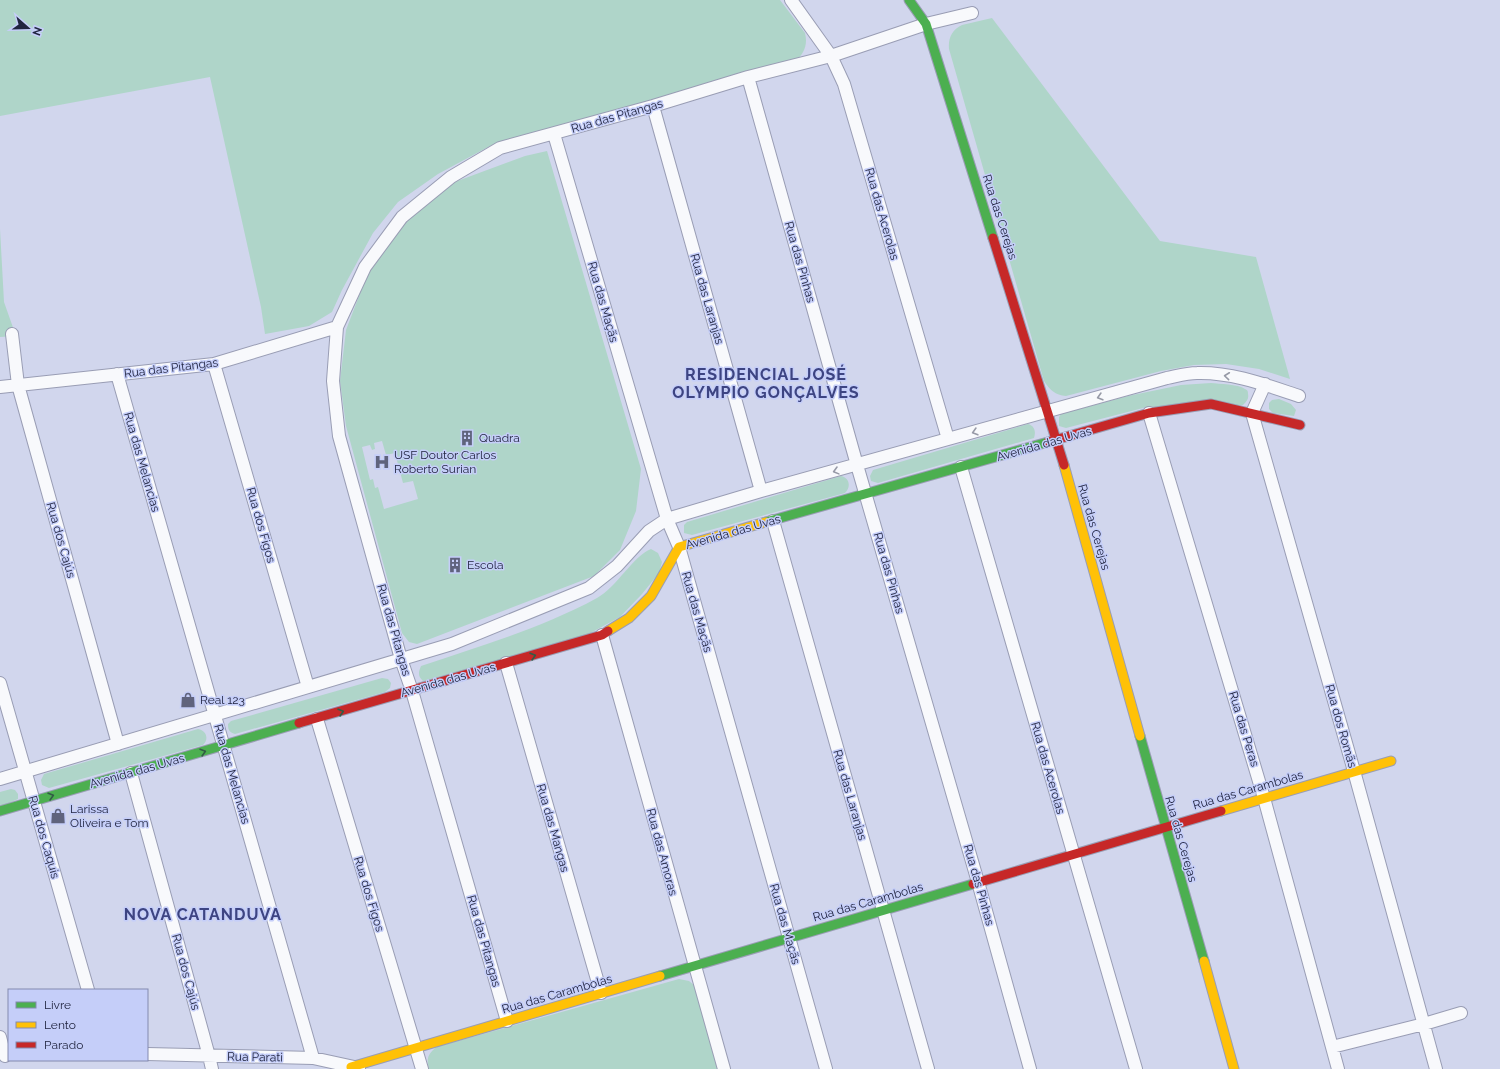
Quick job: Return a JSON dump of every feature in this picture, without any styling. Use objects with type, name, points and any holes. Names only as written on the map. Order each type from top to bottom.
[{"type":"street","name":"Rua das Acerolas","points":[[791,0],[831,56],[844,84],[948,439]]},
{"type":"street","name":"Rua das Cerejas","points":[[909,0],[926,24],[1049,411],[1234,1069]]},
{"type":"street","name":"Rua das Pitangas","points":[[507,1021],[412,691],[401,659],[339,436],[333,381],[337,327],[365,267],[402,217],[451,177],[500,148],[653,106],[748,77],[831,56],[926,24],[972,13]]},
{"type":"street","name":"Rua das Pinhas","points":[[748,77],[857,465],[978,882],[1030,1069]]},
{"type":"street","name":"Rua das Laranjas","points":[[653,106],[761,491]]},
{"type":"street","name":"Rua das Maçãs","points":[[554,134],[668,519],[679,547],[826,1069]]},
{"type":"street","name":"Rua das Pitangas","points":[[0,387],[214,364],[337,327]]},
{"type":"street","name":"Rua dos Cajús","points":[[12,334],[18,385],[118,744]]},
{"type":"street","name":"Rua dos Figos","points":[[214,364],[308,687]]},
{"type":"street","points":[[0,779],[452,644],[589,588],[617,566],[650,532],[668,519],[761,491],[1167,378],[1197,373],[1233,376],[1265,384],[1299,396]]},
{"type":"street","name":"Rua das Melancias","points":[[117,374],[313,1058]]},
{"type":"street","points":[[1252,413],[1265,384]]},
{"type":"street","name":"Avenida das Uvas","points":[[0,811],[602,635],[629,618],[651,596],[679,547],[961,468],[1149,413],[1211,404],[1300,425]]},
{"type":"street","name":"Rua das Peras","points":[[1149,413],[1264,798],[1338,1069]]},
{"type":"street","name":"Rua dos Romãs","points":[[1252,413],[1354,771],[1436,1069]]},
{"type":"street","name":"Rua das Acerolas","points":[[961,468],[1072,854],[1136,1069]]},
{"type":"street","name":"Rua das Laranjas","points":[[773,521],[928,1069]]},
{"type":"street","name":"Rua das Amoras","points":[[602,635],[724,1069]]},
{"type":"street","name":"Rua das Mangas","points":[[506,663],[601,993]]},
{"type":"street","name":"Rua dos Caquis","points":[[0,684],[88,989]]},
{"type":"street","name":"Rua dos Figos","points":[[317,719],[422,1069]]},
{"type":"street","name":"Rua das Carambolas","points":[[356,1068],[415,1048],[1391,761]]},
{"type":"street","name":"Rua dos Cajús","points":[[131,773],[212,1069]]},
{"type":"street","points":[[1332,1047],[1461,1014]]},
{"type":"street","points":[[0,1037],[5,1057]]},
{"type":"street","name":"Rua Parati","points":[[148,1054],[313,1058],[356,1068]]},
{"type":"green space","points":[[0,0],[780,0],[805,33],[806,45],[796,61],[490,146],[438,174],[398,202],[373,233],[342,290],[332,312],[309,326],[265,334],[261,307],[210,77],[0,116]]},
{"type":"green space","points":[[992,18],[1160,241],[1256,257],[1290,379],[1259,369],[1226,364],[1194,365],[1161,371],[1066,396],[1053,392],[1048,387],[1044,381],[949,49],[951,35],[956,29],[962,25]]},
{"type":"green space","points":[[547,151],[641,469],[636,511],[620,550],[594,576],[417,644],[409,642],[402,633],[346,426],[340,381],[346,330],[367,275],[404,222],[452,183],[525,156]],"holes":[[[382,441],[386,455],[395,453],[403,483],[413,481],[418,499],[384,509],[378,487],[375,488],[373,479],[370,480],[362,447],[370,445],[372,450],[375,449],[374,443]]]},
{"type":"green space","points":[[0,229],[4,302],[16,336],[0,337]]},
{"type":"green space","points":[[1211,383],[1242,387],[1248,391],[1247,400],[1243,405],[1147,407],[1066,428],[1059,426],[1059,417],[1061,414],[1128,396],[1181,385]]},
{"type":"green space","points":[[1279,399],[1291,404],[1296,410],[1294,416],[1273,413],[1269,409],[1269,403],[1272,400]]},
{"type":"green space","points":[[1028,424],[1032,426],[1034,430],[1034,438],[878,483],[871,481],[870,476],[873,470]]},
{"type":"green space","points":[[841,476],[844,477],[849,483],[845,493],[692,535],[684,533],[684,525],[687,522]]},
{"type":"green space","points":[[651,549],[658,553],[662,562],[659,573],[642,594],[620,617],[583,637],[423,681],[420,678],[419,673],[421,666],[488,644],[533,627],[576,609],[597,598],[611,587],[638,558]]},
{"type":"green space","points":[[382,678],[388,679],[391,683],[390,688],[385,692],[235,734],[230,732],[228,724],[231,721]]},
{"type":"green space","points":[[198,729],[205,733],[206,736],[205,743],[203,745],[49,788],[42,785],[41,780],[44,774]]},
{"type":"green space","points":[[11,789],[15,790],[18,794],[18,799],[0,807],[0,792]]},
{"type":"green space","points":[[679,979],[689,981],[695,986],[719,1069],[429,1069],[428,1056],[437,1047]]},
{"type":"traffic: fast","points":[[909,0],[926,24],[993,238]]},
{"type":"traffic: fast","points":[[766,522],[1048,442]]},
{"type":"traffic: fast","points":[[0,811],[299,723]]},
{"type":"traffic: fast","points":[[1140,736],[1204,961]]},
{"type":"traffic: fast","points":[[660,976],[973,884]]},
{"type":"traffic: slow","points":[[1064,465],[1140,736]]},
{"type":"traffic: slow","points":[[608,631],[629,618],[651,596],[679,547],[766,522]]},
{"type":"traffic: slow","points":[[1221,811],[1391,761]]},
{"type":"traffic: slow","points":[[1204,961],[1234,1069]]},
{"type":"traffic: slow","points":[[351,1067],[660,976]]},
{"type":"traffic: jam","points":[[993,238],[1064,465]]},
{"type":"traffic: jam","points":[[1048,442],[1149,413],[1211,404],[1300,425]]},
{"type":"traffic: jam","points":[[299,723],[602,635],[608,631]]},
{"type":"traffic: jam","points":[[973,884],[1221,811]]},
{"type":"place","name":"Quadra","points":[[467,438]]},
{"type":"place","name":"USF Doutor Carlos Roberto Surian","points":[[382,462]]},
{"type":"place","name":"Escola","points":[[455,565]]},
{"type":"place","name":"Real 123","points":[[188,700]]},
{"type":"place","name":"Larissa Oliveira e Tom","points":[[58,816]]},
{"type":"district","name":"RESIDENCIAL JOSÉ OLYMPIO GONÇALVES","points":[[766,383]]},
{"type":"district","name":"NOVA CATANDUVA","points":[[203,914]]}]
